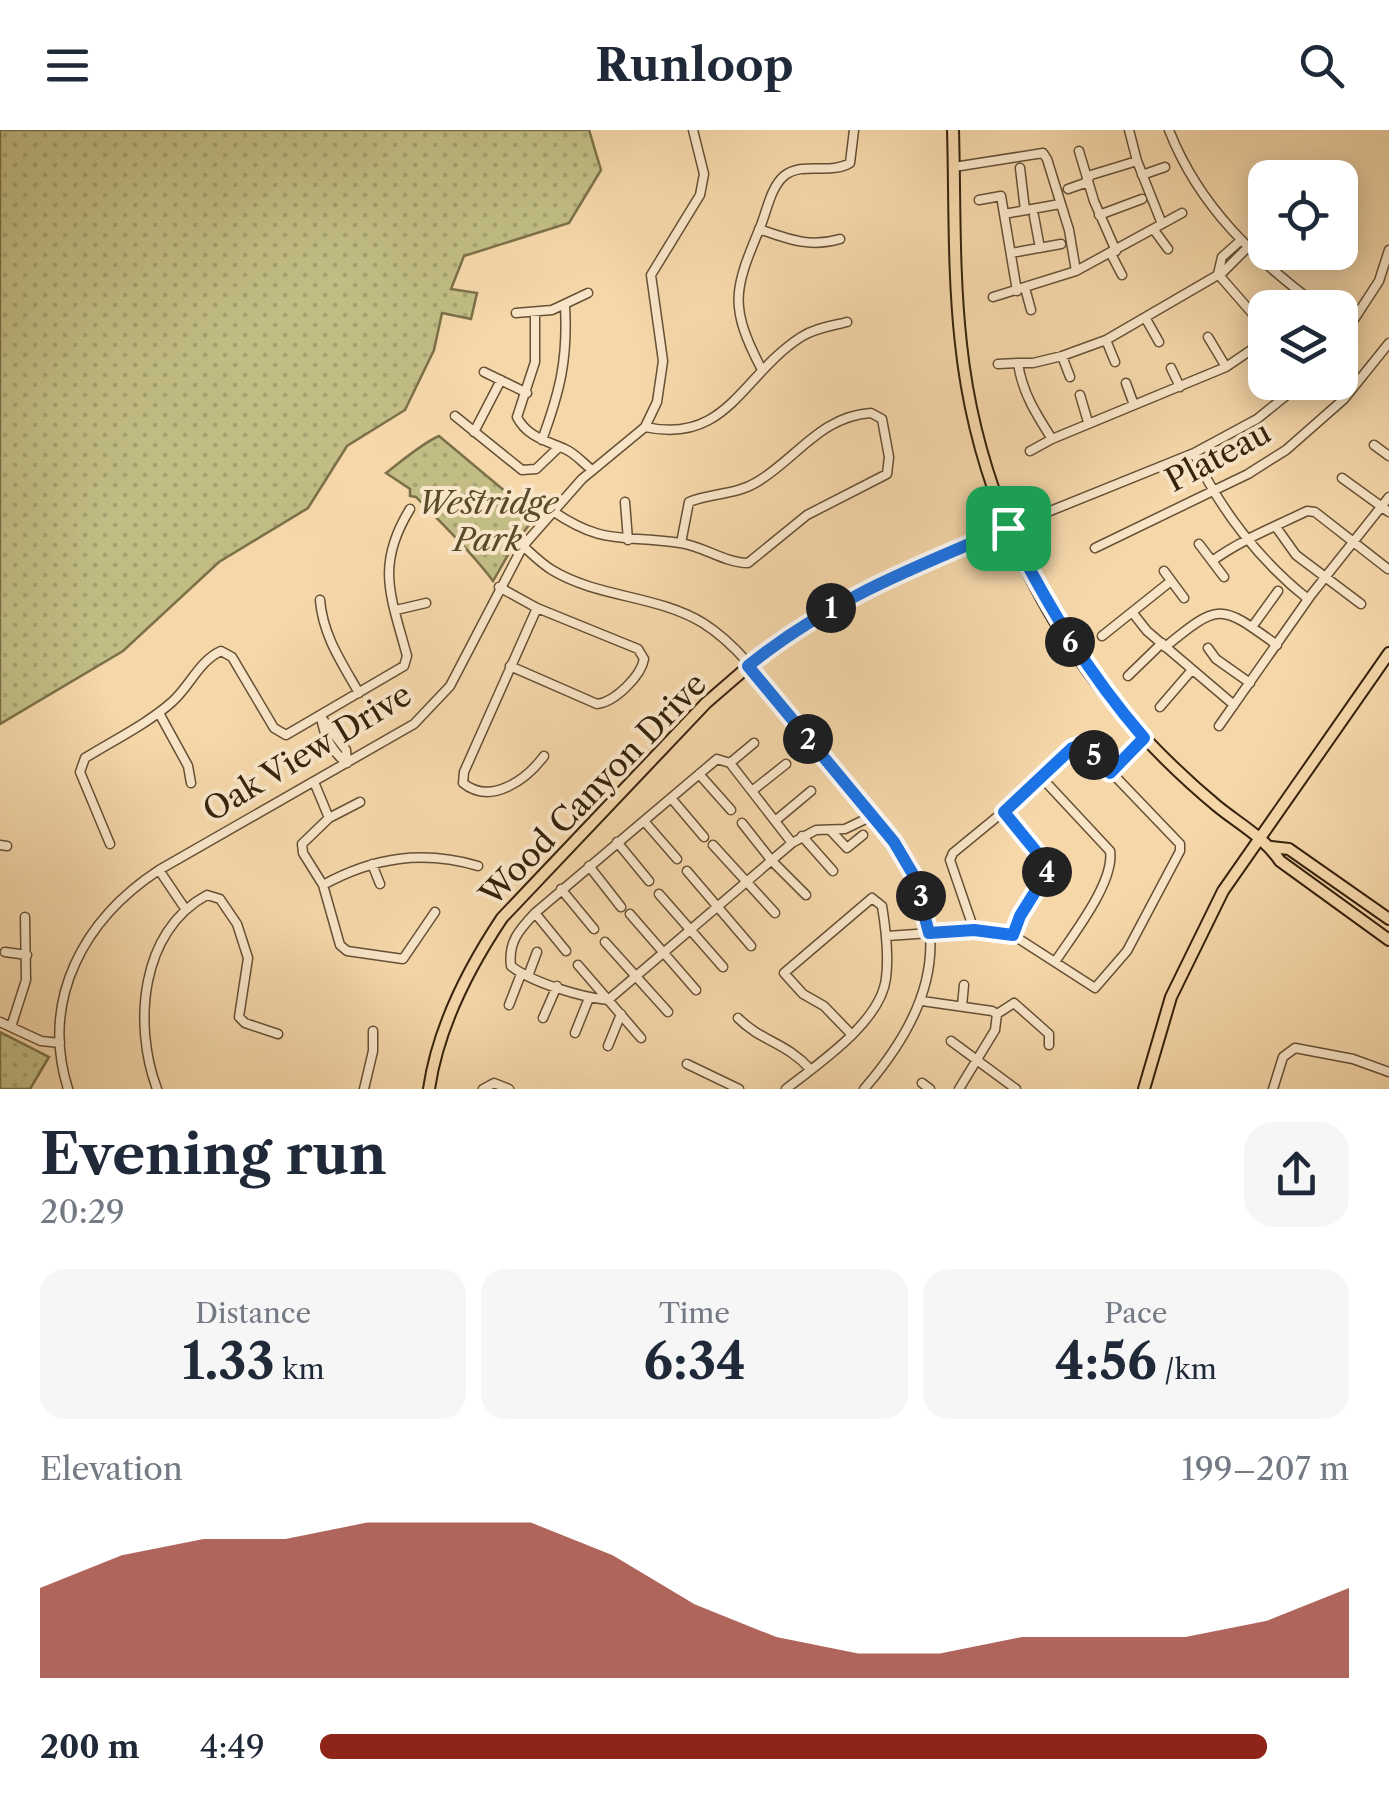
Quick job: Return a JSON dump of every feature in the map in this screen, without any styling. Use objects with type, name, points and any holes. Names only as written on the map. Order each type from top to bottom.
[{"type":"main road","points":[[954,130],[956,292],[963,364],[987,470],[1008,528],[1063,632],[1144,738],[1270,847],[1280,861],[1389,940]]},
{"type":"main road","name":"Wood Canyon Drive","points":[[429,1089],[451,1010],[502,918],[706,704],[748,666],[813,619],[878,582],[1008,528]]},
{"type":"main road","points":[[1144,1089],[1160,1028],[1186,964],[1223,891],[1389,653]]},
{"type":"main road","points":[[1270,847],[1288,849],[1389,919]]},
{"type":"main road","points":[[1373,928],[1389,929]]},
{"type":"street","points":[[693,130],[704,174],[700,196],[651,275],[663,360],[658,402],[646,426],[669,432],[693,429],[715,418],[762,370],[804,335],[847,322]]},
{"type":"street","points":[[762,370],[745,338],[737,302],[742,271],[784,175],[795,171],[840,170],[850,163],[854,130]]},
{"type":"street","points":[[1129,130],[1168,249]]},
{"type":"street","points":[[1170,130],[1201,191],[1244,245],[1299,290]]},
{"type":"street","points":[[1079,151],[1122,274]]},
{"type":"street","points":[[954,167],[1042,153],[1048,158],[1076,271]]},
{"type":"street","points":[[1068,189],[1137,161]]},
{"type":"street","points":[[1142,175],[1165,167]]},
{"type":"street","points":[[1020,168],[1040,248]]},
{"type":"street","points":[[978,200],[1023,192]]},
{"type":"street","points":[[1001,196],[1011,253],[1031,310]]},
{"type":"street","points":[[1100,215],[1142,198]]},
{"type":"street","points":[[1004,214],[1030,213],[1060,204]]},
{"type":"street","points":[[993,297],[1076,271],[1182,213]]},
{"type":"street","points":[[760,228],[800,243],[840,240]]},
{"type":"street","points":[[1011,253],[1061,244]]},
{"type":"street","points":[[998,364],[1033,363],[1106,340],[1218,274],[1222,257],[1244,245]]},
{"type":"street","points":[[1358,316],[1378,281],[1389,250]]},
{"type":"street","points":[[1218,274],[1248,310]]},
{"type":"street","points":[[1378,281],[1389,286]]},
{"type":"street","points":[[516,314],[565,306],[588,293]]},
{"type":"street","points":[[542,440],[561,390],[567,350],[565,306]]},
{"type":"street","points":[[535,312],[535,362],[517,417],[522,426],[542,440],[567,449],[592,470]]},
{"type":"street","points":[[1146,319],[1158,342]]},
{"type":"street","points":[[1208,337],[1226,366]]},
{"type":"street","points":[[1106,340],[1114,362]]},
{"type":"street","name":"Plateau","points":[[1095,548],[1270,461],[1344,400],[1389,343]]},
{"type":"street","points":[[1030,451],[1088,422],[1180,388],[1248,352]]},
{"type":"street","points":[[1062,356],[1070,378]]},
{"type":"street","points":[[1018,362],[1031,406],[1052,439]]},
{"type":"street","points":[[1171,368],[1180,388]]},
{"type":"street","points":[[484,372],[527,393]]},
{"type":"street","points":[[474,432],[502,380]]},
{"type":"street","points":[[1126,383],[1134,405]]},
{"type":"street","points":[[1080,395],[1088,422]]},
{"type":"street","name":"Wood Canyon Drive","points":[[1008,528],[1194,454],[1257,419],[1280,400]]},
{"type":"street","points":[[551,510],[590,533],[682,543],[748,563],[788,528],[881,478],[889,468],[885,428],[878,416],[862,413],[824,426],[754,484],[689,502],[682,543]]},
{"type":"street","points":[[455,416],[522,470],[536,469],[558,447]]},
{"type":"street","name":"Oak View Drive","points":[[68,1089],[60,1043],[61,1009],[80,950],[103,915],[132,887],[414,724],[434,706],[450,686],[522,546],[551,510],[592,470],[646,426]]},
{"type":"street","points":[[1374,445],[1389,456]]},
{"type":"street","points":[[1194,454],[1226,510],[1280,577],[1308,599]]},
{"type":"street","points":[[1342,478],[1385,510]]},
{"type":"street","points":[[1219,726],[1308,599],[1385,510],[1389,498]]},
{"type":"street","points":[[625,502],[628,540]]},
{"type":"street","points":[[110,844],[80,764],[159,713],[210,656],[221,651],[232,657],[274,728],[286,735],[404,666],[408,656],[387,567],[391,546],[410,509]]},
{"type":"street","points":[[1212,561],[1242,540],[1307,511],[1314,512],[1388,568]]},
{"type":"street","points":[[1276,527],[1296,555],[1361,604]]},
{"type":"street","points":[[1199,544],[1224,576]]},
{"type":"street","points":[[522,546],[552,570],[574,580],[681,610],[718,634],[894,842],[914,876],[929,933],[928,965],[922,1001],[899,1046],[864,1089]]},
{"type":"street","points":[[1164,571],[1184,598]]},
{"type":"street","points":[[1102,636],[1172,581]]},
{"type":"street","points":[[499,587],[537,608],[638,649],[644,659],[641,670],[610,700],[598,704],[510,666]]},
{"type":"street","points":[[1252,628],[1278,591]]},
{"type":"street","points":[[320,600],[330,643],[359,693]]},
{"type":"street","points":[[396,610],[426,603]]},
{"type":"street","points":[[537,608],[464,772],[463,783],[472,790],[485,792],[515,785],[544,756]]},
{"type":"street","points":[[1132,612],[1191,671],[1234,705]]},
{"type":"street","points":[[1128,676],[1206,615],[1233,614],[1277,644]]},
{"type":"street","points":[[1208,648],[1216,660],[1250,683]]},
{"type":"street","points":[[1160,707],[1191,671]]},
{"type":"street","points":[[159,713],[188,766],[190,783]]},
{"type":"street","points":[[321,716],[346,750],[348,763]]},
{"type":"street","points":[[1110,773],[1144,738]]},
{"type":"street","points":[[730,763],[754,743]]},
{"type":"street","points":[[886,936],[974,930],[1013,935],[1096,988],[1127,951],[1180,844],[1088,748],[1072,748],[950,860],[974,930]]},
{"type":"street","points":[[792,843],[730,763],[717,759],[535,912],[516,933],[511,966],[524,975],[589,998],[608,1000],[802,836],[816,830],[844,829],[872,816]]},
{"type":"street","points":[[752,791],[786,764]]},
{"type":"street","points":[[699,774],[731,810]]},
{"type":"street","points":[[1040,777],[1110,851],[1112,861],[1087,914],[1055,962]]},
{"type":"street","points":[[314,782],[329,818]]},
{"type":"street","points":[[775,821],[811,791]]},
{"type":"street","points":[[671,798],[704,837]]},
{"type":"street","points":[[360,802],[329,818],[302,844],[322,885],[340,946],[347,951],[404,959],[435,912]]},
{"type":"street","points":[[1004,812],[1048,871],[1013,935]]},
{"type":"street","points":[[644,820],[677,860]]},
{"type":"street","points":[[742,824],[806,895]]},
{"type":"street","points":[[831,830],[848,848],[862,834]]},
{"type":"street","points":[[802,836],[833,871]]},
{"type":"street","points":[[617,842],[649,881]]},
{"type":"street","points":[[713,844],[776,913]]},
{"type":"street","points":[[322,885],[394,858],[435,856],[478,866]]},
{"type":"street","points":[[372,864],[380,884]]},
{"type":"street","points":[[589,866],[621,907]]},
{"type":"street","points":[[159,870],[186,910]]},
{"type":"street","points":[[687,871],[751,946]]},
{"type":"street","points":[[561,889],[594,929]]},
{"type":"street","points":[[659,894],[723,967]]},
{"type":"street","points":[[157,1089],[143,1035],[146,991],[156,956],[186,910],[208,895],[226,907],[244,940],[248,958],[238,1017],[244,1024],[278,1034]]},
{"type":"street","points":[[786,1089],[852,1034],[881,996],[886,980],[886,936],[882,906],[876,899],[868,900],[786,969],[785,978],[824,1006],[852,1034]]},
{"type":"street","points":[[535,912],[566,951]]},
{"type":"street","points":[[630,914],[696,990]]},
{"type":"street","points":[[11,1028],[26,980],[25,916]]},
{"type":"street","points":[[605,942],[668,1012]]},
{"type":"street","points":[[5,952],[27,955]]},
{"type":"street","points":[[508,1004],[536,952]]},
{"type":"street","points":[[578,965],[641,1038]]},
{"type":"street","points":[[962,1006],[964,985]]},
{"type":"street","points":[[543,1018],[556,986]]},
{"type":"street","points":[[575,1032],[589,998]]},
{"type":"street","points":[[922,1001],[997,1014],[1014,1004],[1049,1034],[1049,1045]]},
{"type":"street","points":[[608,1046],[621,1014]]},
{"type":"street","points":[[959,1089],[995,1030],[997,1014]]},
{"type":"street","points":[[738,1018],[750,1030],[796,1052],[810,1070]]},
{"type":"street","points":[[0,1022],[40,1041],[60,1043]]},
{"type":"street","points":[[364,1089],[373,1051],[372,1031]]},
{"type":"street","points":[[951,1041],[1016,1089]]},
{"type":"street","points":[[1273,1089],[1283,1057],[1295,1048],[1353,1059],[1389,1072]]},
{"type":"street","points":[[686,1064],[740,1089]]},
{"type":"street","points":[[485,1087],[494,1084],[508,1089]]},
{"type":"green space","points":[[0,130],[589,130],[601,170],[569,223],[464,256],[451,289],[477,293],[471,319],[442,313],[434,350],[405,410],[347,446],[308,508],[219,562],[123,651],[0,724]]},
{"type":"green space","name":"Westridge Park","points":[[439,436],[537,514],[493,581],[416,497],[410,496],[410,489],[386,473]]},
{"type":"green space","points":[[0,1032],[49,1057],[30,1089],[0,1089]]},
{"type":"route","points":[[1008,528],[1063,632],[1144,738],[1110,773],[1088,748],[1072,748],[1004,812],[1048,871],[1013,935],[974,930],[929,933],[914,876],[894,842],[748,666],[813,619],[878,582],[1008,528]]}]
